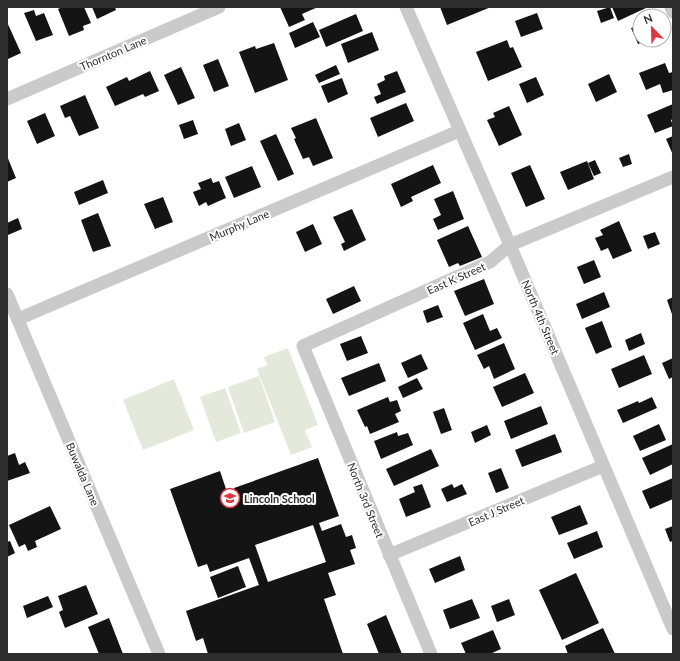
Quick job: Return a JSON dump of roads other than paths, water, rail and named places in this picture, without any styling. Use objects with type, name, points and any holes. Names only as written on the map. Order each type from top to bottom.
[{"type":"street","name":"Thornton Lane","points":[[7,99],[219,7]]},
{"type":"street","name":"North 4th Street","points":[[406,7],[510,245],[673,628]]},
{"type":"street","points":[[671,7],[673,12]]},
{"type":"street","name":"Murphy Lane","points":[[18,319],[459,131]]},
{"type":"street","name":"East K Street","points":[[303,346],[490,262],[510,245],[673,177]]},
{"type":"street","name":"Buwalda Lane","points":[[7,294],[159,654]]},
{"type":"street","name":"North 3rd Street","points":[[303,346],[431,654]]},
{"type":"street","name":"East J Street","points":[[389,556],[603,466]]},
{"type":"place","name":"Lincoln School","points":[[230,498]]}]
